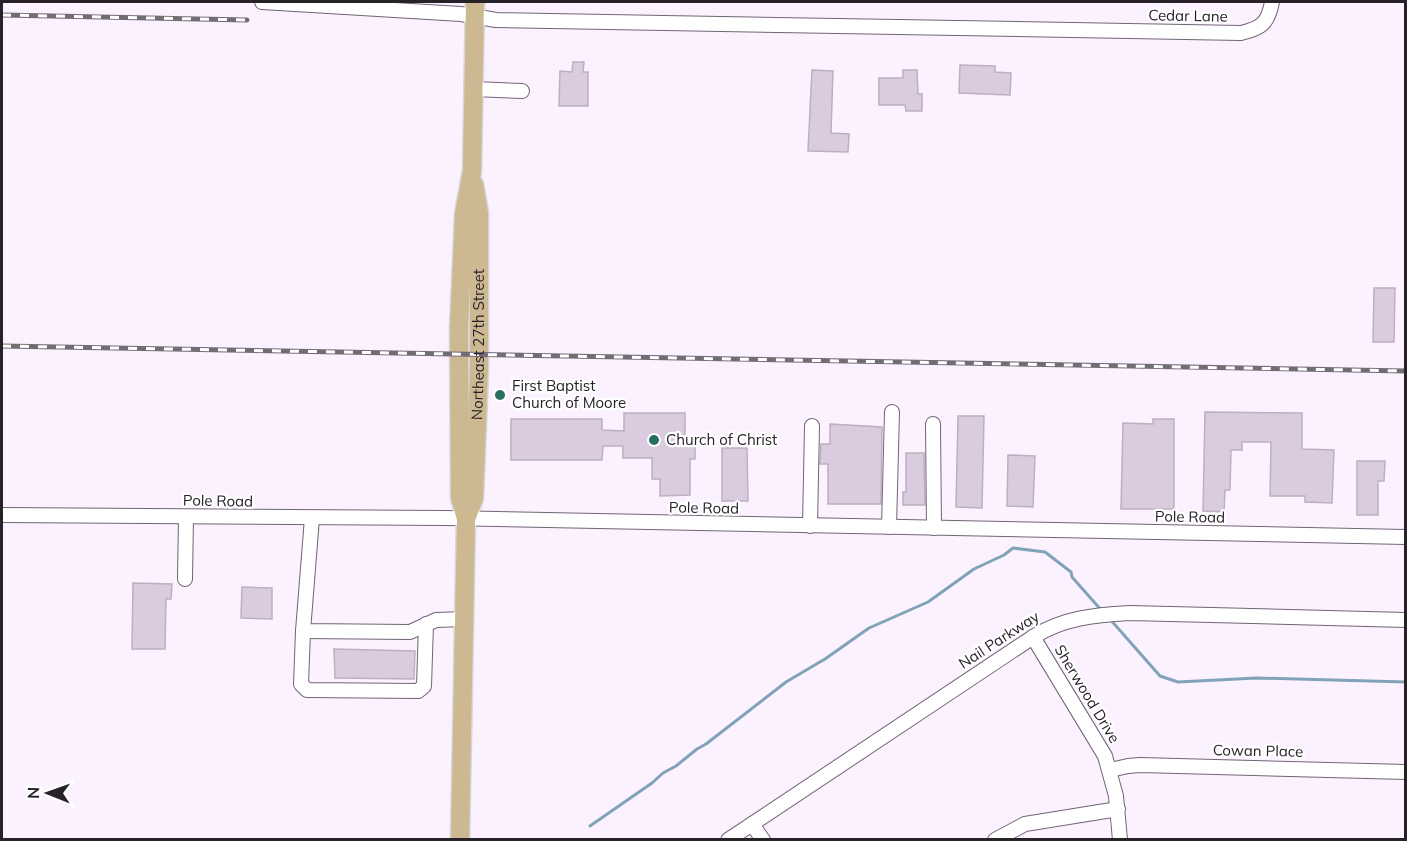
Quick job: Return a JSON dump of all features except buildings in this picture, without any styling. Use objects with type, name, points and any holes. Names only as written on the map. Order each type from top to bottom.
[{"type":"main road","name":"Northeast 27th Street","points":[[460,840],[466,519],[474,498],[479,371],[479,213],[472,171],[475,9]]},
{"type":"street","name":"Cedar Lane","points":[[262,2],[475,9],[508,20],[1241,33],[1264,24],[1272,2]]},
{"type":"street","points":[[473,89],[522,91]]},
{"type":"street","points":[[889,528],[892,412]]},
{"type":"street","points":[[933,424],[934,528]]},
{"type":"street","points":[[810,526],[812,426]]},
{"type":"street","name":"Pole Road","points":[[2,515],[466,519],[1406,537]]},
{"type":"street","points":[[185,579],[186,517]]},
{"type":"street","points":[[312,518],[301,684],[307,690],[418,691],[424,686],[426,624]]},
{"type":"street","name":"Nail Parkway","points":[[728,840],[1052,626],[1094,615],[1130,613],[1406,620]]},
{"type":"street","points":[[303,632],[410,632],[436,620],[464,620]]},
{"type":"street","name":"Sherwood Drive","points":[[1033,637],[1105,756],[1118,809],[1120,840]]},
{"type":"street","name":"Cowan Place","points":[[1110,770],[1140,765],[1406,772]]},
{"type":"street","points":[[995,840],[1008,831],[1034,822],[1118,809]]},
{"type":"street","points":[[752,824],[763,840]]},
{"type":"waterway","points":[[590,826],[706,744],[786,682],[825,659],[869,628],[928,602],[974,569],[1004,555],[1013,548],[1045,552],[1071,572],[1072,577],[1102,611]]},
{"type":"waterway","points":[[1109,618],[1160,676],[1178,682],[1256,678],[1406,682]]},
{"type":"railway","points":[[2,15],[247,20]]},
{"type":"railway","points":[[2,346],[1406,371]]},
{"type":"place","name":"First Baptist Church of Moore","points":[[500,395]]},
{"type":"place","name":"Church of Christ","points":[[654,440]]}]
